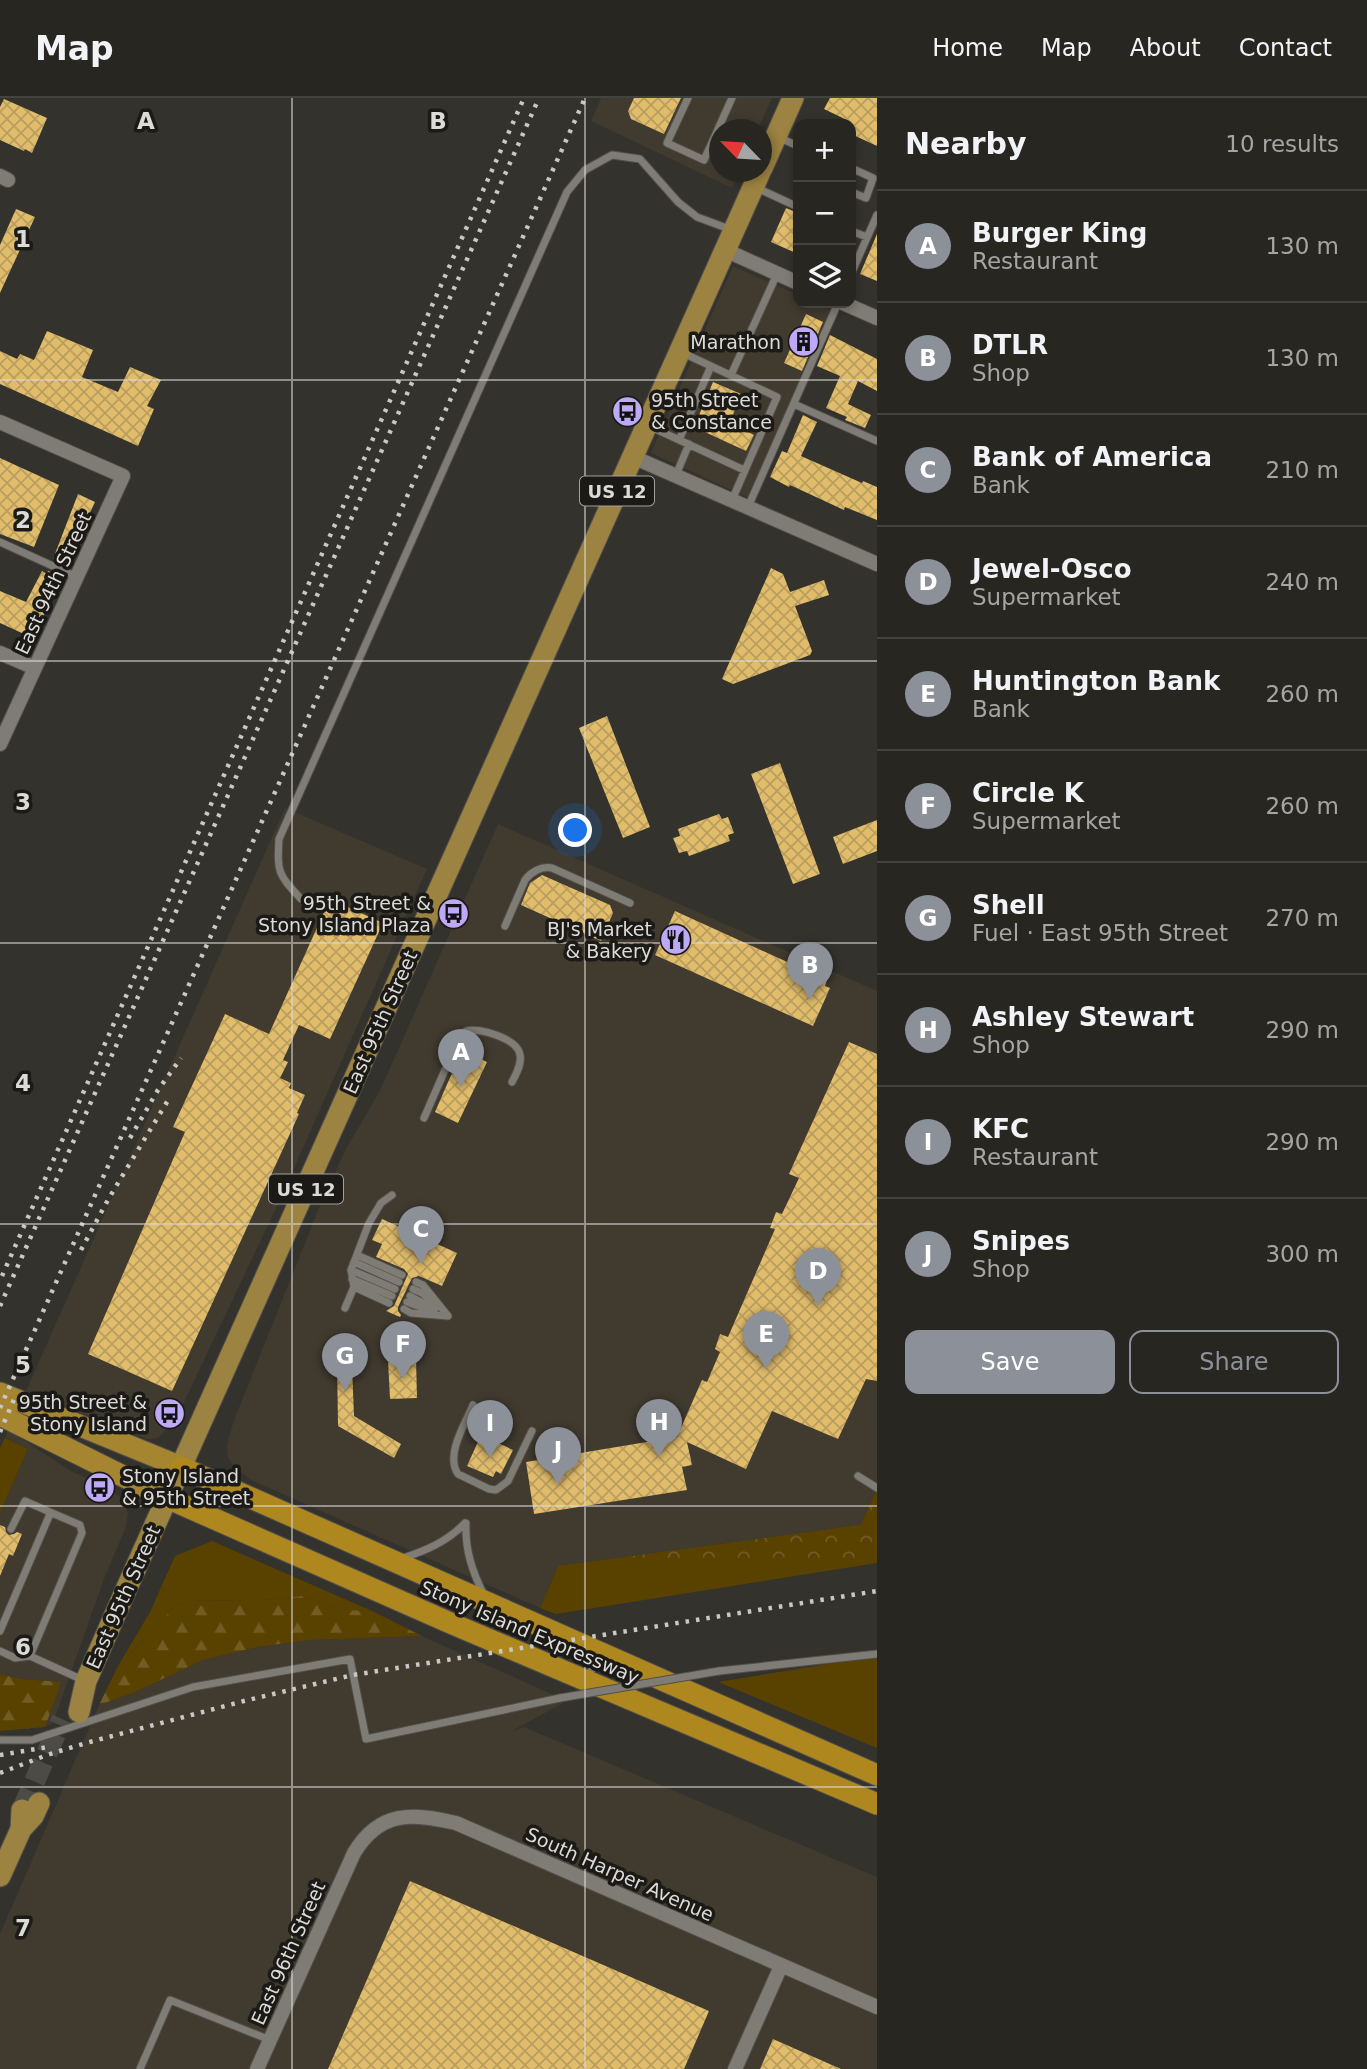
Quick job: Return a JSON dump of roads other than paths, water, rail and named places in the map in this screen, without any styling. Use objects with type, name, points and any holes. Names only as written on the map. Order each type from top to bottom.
[{"type":"highway","points":[[0,1393],[181,1467]]},
{"type":"highway","points":[[0,1415],[167,1498]]},
{"type":"highway","name":"Stony Island Expressway","points":[[181,1467],[877,1774]]},
{"type":"highway","name":"Stony Island Expressway","points":[[167,1498],[586,1681],[877,1804]]},
{"type":"main road","name":"East 95th Street","points":[[772,144],[793,98]]},
{"type":"main road","name":"East 95th Street","points":[[71,1716],[754,182]]},
{"type":"main road","points":[[0,1876],[27,1814]]},
{"type":"street","points":[[725,250],[793,281]]},
{"type":"street","points":[[853,308],[877,318]]},
{"type":"street","name":"East 94th Street","points":[[0,422],[123,476],[0,744]]},
{"type":"street","points":[[632,457],[877,564]]},
{"type":"street","points":[[0,653],[35,668]]},
{"type":"street","name":"South Harper Avenue","points":[[354,1853],[363,1837],[373,1828],[388,1822],[406,1817],[430,1817],[456,1824],[877,2007]]},
{"type":"street","name":"East 96th Street","points":[[257,2069],[354,1853]]},
{"type":"street","points":[[735,2069],[781,1966]]},
{"type":"lane","points":[[688,98],[667,144],[704,160],[709,149]]},
{"type":"lane","points":[[723,119],[732,98]]},
{"type":"lane","points":[[776,136],[793,144]]},
{"type":"lane","points":[[301,899],[285,881],[278,866],[279,839],[567,192],[585,170],[612,155],[640,159],[678,202],[697,218],[734,230]]},
{"type":"lane","points":[[856,170],[873,178],[866,198],[856,194]]},
{"type":"lane","points":[[767,182],[793,203]]},
{"type":"lane","points":[[856,262],[877,215]]},
{"type":"lane","points":[[856,234],[867,237]]},
{"type":"lane","points":[[731,375],[777,273]]},
{"type":"lane","points":[[748,508],[839,308]]},
{"type":"lane","points":[[680,351],[777,397],[732,500]]},
{"type":"lane","points":[[679,440],[711,366]]},
{"type":"lane","points":[[794,404],[877,441]]},
{"type":"lane","points":[[647,425],[744,470]]},
{"type":"lane","points":[[675,476],[689,444]]},
{"type":"lane","points":[[0,542],[77,577]]},
{"type":"lane","points":[[505,926],[525,880],[542,867],[552,868],[630,903]]},
{"type":"lane","points":[[424,1118],[455,1047],[466,1031],[481,1030],[516,1047],[521,1059],[512,1082]]},
{"type":"lane","points":[[345,1308],[353,1283],[354,1262],[375,1211],[392,1195]]},
{"type":"lane","points":[[354,1262],[396,1289]]},
{"type":"lane","points":[[354,1262],[396,1289]]},
{"type":"lane","points":[[353,1283],[396,1289]]},
{"type":"lane","points":[[422,1293],[448,1316],[411,1313],[410,1296],[422,1293]]},
{"type":"lane","points":[[473,1405],[455,1448],[453,1463],[458,1474],[480,1485],[496,1490],[508,1480],[532,1431]]},
{"type":"lane","points":[[858,1476],[877,1488]]},
{"type":"lane","points":[[11,1529],[25,1501],[80,1525],[82,1533],[30,1656]]},
{"type":"lane","points":[[0,1631],[52,1513]]},
{"type":"lane","points":[[395,1561],[444,1541],[466,1522],[465,1538],[472,1572],[488,1601]]},
{"type":"lane","points":[[586,1681],[600,1651]]},
{"type":"lane","points":[[0,1654],[15,1658],[30,1656],[86,1681]]},
{"type":"lane","points":[[0,1741],[32,1740],[193,1688],[351,1660],[366,1739],[560,1698],[719,1671],[877,1654]]},
{"type":"lane","points":[[140,2069],[170,2000],[270,2040]]},
{"type":"tunnel","points":[[22,1810],[62,1719]]},
{"type":"railway","points":[[2,1276],[524,98]]},
{"type":"railway","points":[[0,1306],[539,98]]},
{"type":"railway","points":[[0,1408],[585,98]]},
{"type":"railway","points":[[130,1138],[158,1090],[181,1058]]},
{"type":"railway","points":[[81,1250],[170,1097]]},
{"type":"railway","points":[[0,1432],[15,1397]]},
{"type":"railway","points":[[0,1773],[86,1743],[353,1675],[877,1591]]},
{"type":"railway","points":[[0,1755],[48,1747]]},
{"type":"place","name":"Marathon","points":[[804,342]]},
{"type":"place","name":"95th Street & Constance","points":[[628,411]]},
{"type":"place","name":"95th Street & Stony Island Plaza","points":[[454,914]]},
{"type":"place","name":"BJ's Market & Bakery","points":[[675,940]]},
{"type":"place","name":"DTLR","points":[[810,1000]]},
{"type":"place","name":"Burger King","points":[[461,1087]]},
{"type":"place","name":"Bank of America","points":[[421,1264]]},
{"type":"place","name":"Jewel-Osco","points":[[818,1306]]},
{"type":"place","name":"Huntington Bank","points":[[766,1369]]},
{"type":"place","name":"Circle K","points":[[403,1379]]},
{"type":"place","name":"Shell","points":[[345,1391]]},
{"type":"place","name":"95th Street & Stony Island","points":[[170,1413]]},
{"type":"place","name":"Ashley Stewart","points":[[659,1457]]},
{"type":"place","name":"KFC","points":[[490,1458]]},
{"type":"place","name":"Snipes","points":[[558,1485]]},
{"type":"place","name":"Stony Island & 95th Street","points":[[99,1487]]}]
